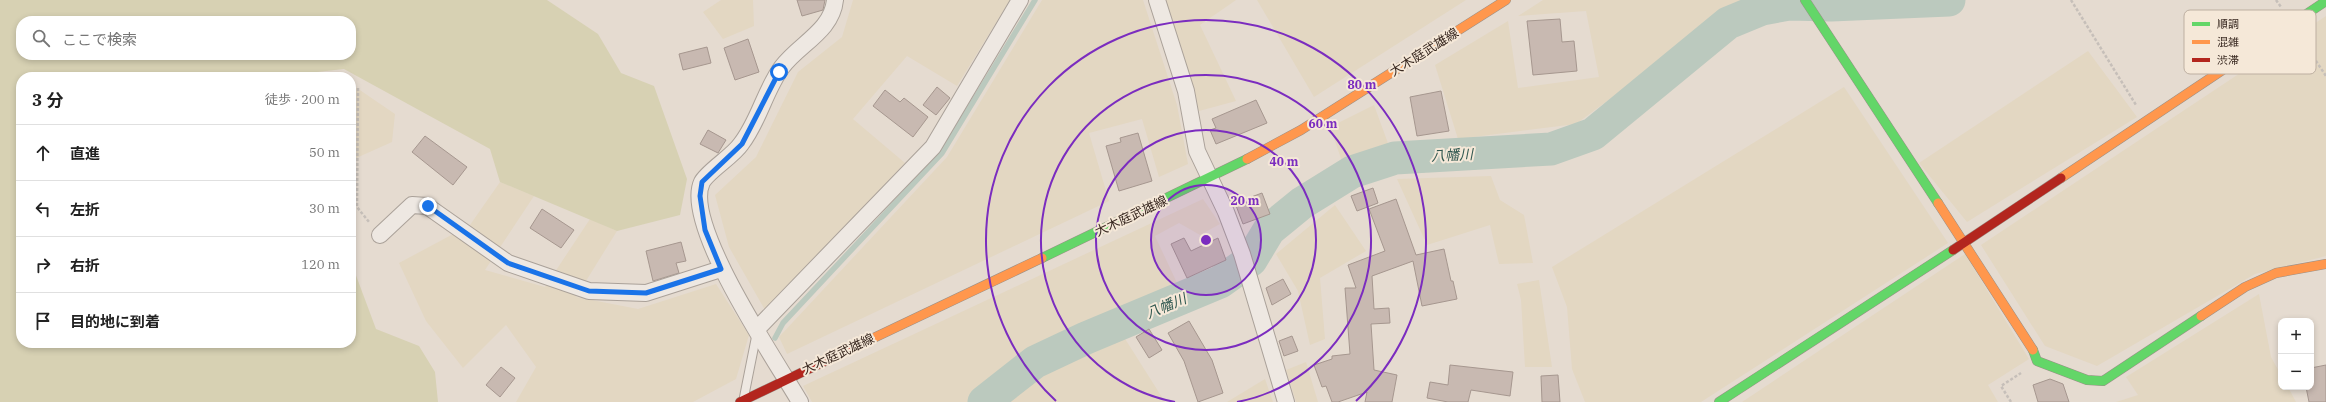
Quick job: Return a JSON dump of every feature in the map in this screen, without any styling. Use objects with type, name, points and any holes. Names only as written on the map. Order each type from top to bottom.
[{"type":"street","points":[[800,402],[721,269],[705,230],[700,196],[702,182],[742,144],[779,72],[788,59],[825,26],[834,10],[835,0]]},
{"type":"street","points":[[757,329],[933,147],[1020,0]]},
{"type":"street","points":[[1157,0],[1186,90],[1197,151],[1226,212],[1242,254],[1286,402]]},
{"type":"street","points":[[1805,0],[2032,346],[2037,361],[2087,380],[2103,381],[2245,287],[2276,273],[2326,264]]},
{"type":"street","points":[[2311,10],[2326,0]]},
{"type":"street","name":"大木庭武雄線","points":[[742,402],[787,378],[1209,179],[1302,130],[1503,1]]},
{"type":"street","points":[[1719,402],[1964,243],[2216,74]]},
{"type":"street","points":[[380,235],[412,205],[428,206],[508,263],[589,291],[646,293],[721,269]]},
{"type":"lane","points":[[742,402],[757,329]]},
{"type":"path","points":[[2071,0],[2146,121]]},
{"type":"path","points":[[358,88],[357,208],[380,235]]},
{"type":"path","points":[[2011,402],[2001,386],[2037,361]]},
{"type":"shaded area","points":[[0,0],[547,0],[598,34],[621,73],[654,86],[687,179],[680,215],[617,231],[500,182],[490,149],[356,76],[356,72],[349,72],[344,69],[317,72],[16,72],[16,348],[356,348],[356,275],[376,329],[419,346],[435,372],[438,402],[0,402]]},
{"type":"shaded area","points":[[721,0],[753,0],[754,26],[723,39],[703,12]]},
{"type":"shaded area","points":[[853,0],[1010,0],[957,86],[907,56],[853,119],[905,163],[765,310],[729,247],[715,195],[756,157],[798,72],[842,37]]},
{"type":"shaded area","points":[[1042,0],[1143,0],[1177,105],[1188,164],[1159,177],[1142,119],[1089,133],[1109,201],[787,354],[779,337],[947,157]]},
{"type":"shaded area","points":[[1163,0],[1236,0],[1200,25],[1236,101],[1199,111]]},
{"type":"shaded area","points":[[1257,0],[1466,0],[1314,97]]},
{"type":"shaded area","points":[[1543,0],[1753,0],[1738,4],[1576,124],[1458,139],[1435,65],[1508,21],[1518,88],[1599,77],[1586,11],[1518,16]]},
{"type":"shaded area","points":[[2326,16],[2326,256],[2255,274],[2097,366],[2045,346],[1981,245],[2239,74],[2316,74],[2316,23]]},
{"type":"shaded area","points":[[2088,51],[2137,117],[1967,222],[1919,163]]},
{"type":"shaded area","points":[[356,87],[395,114],[392,142],[356,158]]},
{"type":"shaded area","points":[[1844,87],[1948,243],[1701,402],[1585,402],[1572,369],[1567,307],[1552,267]]},
{"type":"shaded area","points":[[1374,105],[1389,146],[1344,167],[1330,127]]},
{"type":"shaded area","points":[[1491,176],[1500,200],[1524,215],[1533,263],[1499,264],[1490,225],[1427,245],[1397,179]]},
{"type":"shaded area","points":[[500,182],[534,196],[485,270],[545,287],[590,219],[617,231],[576,297],[638,309],[716,284],[749,335],[736,379],[693,402],[516,402],[536,367],[506,325],[463,368],[426,321],[399,263],[470,225]]},
{"type":"shaded area","points":[[1203,199],[1220,224],[1200,235],[1179,223],[1155,236],[1178,285],[1027,354],[968,402],[812,402],[803,386]]},
{"type":"shaded area","points":[[1335,205],[1366,251],[1320,278],[1325,339],[1310,345],[1298,291],[1276,254]]},
{"type":"shaded area","points":[[1965,254],[2029,359],[1988,385],[1998,402],[1742,402]]},
{"type":"shaded area","points":[[1539,280],[1552,367],[1525,367],[1521,300],[1517,284]]},
{"type":"shaded area","points":[[2259,294],[2271,357],[2278,370],[2278,390],[2290,390],[2296,402],[2116,402],[2138,395],[2126,377]]},
{"type":"shaded area","points":[[1122,334],[1165,402],[999,402],[1040,370]]},
{"type":"shaded area","points":[[1306,362],[1318,402],[1296,402],[1286,370]]},
{"type":"shaded area","points":[[1265,379],[1273,402],[1227,402]]},
{"type":"building","points":[[797,0],[825,0],[823,10],[802,16]]},
{"type":"building","points":[[1560,19],[1562,42],[1574,41],[1577,71],[1533,75],[1527,21]]},
{"type":"building","points":[[748,39],[759,72],[735,80],[724,48]]},
{"type":"building","points":[[707,47],[711,63],[683,70],[679,54]]},
{"type":"building","points":[[937,87],[950,98],[936,115],[923,105]]},
{"type":"building","points":[[885,90],[900,102],[904,98],[928,117],[913,137],[873,106]]},
{"type":"building","points":[[1441,91],[1449,131],[1417,136],[1410,97]]},
{"type":"building","points":[[1256,100],[1267,123],[1216,144],[1210,130],[1216,128],[1212,119]]},
{"type":"building","points":[[708,130],[726,140],[718,153],[700,144]]},
{"type":"building","points":[[1138,133],[1152,181],[1119,191],[1106,146],[1121,142],[1120,138]]},
{"type":"building","points":[[425,136],[467,167],[453,185],[412,152]]},
{"type":"building","points":[[1373,188],[1378,203],[1357,211],[1351,196]]},
{"type":"building","points":[[1262,193],[1270,214],[1243,224],[1235,203]]},
{"type":"building","points":[[1396,199],[1416,255],[1444,249],[1451,281],[1453,281],[1457,299],[1422,306],[1413,261],[1372,276],[1374,309],[1389,308],[1390,323],[1371,324],[1374,370],[1397,375],[1392,402],[1365,402],[1367,392],[1338,402],[1332,402],[1326,386],[1322,387],[1314,365],[1332,359],[1332,356],[1350,354],[1345,288],[1356,288],[1348,265],[1385,251],[1369,209]]},
{"type":"building","points":[[542,209],[574,230],[561,248],[530,228]]},
{"type":"building","points":[[1184,238],[1191,251],[1218,238],[1226,260],[1187,278],[1171,244]]},
{"type":"building","points":[[681,242],[686,261],[676,263],[679,273],[653,281],[646,251]]},
{"type":"building","points":[[1283,279],[1291,294],[1272,305],[1266,288]]},
{"type":"building","points":[[1189,321],[1212,360],[1223,393],[1198,402],[1184,361],[1168,333]]},
{"type":"building","points":[[1149,329],[1162,350],[1149,358],[1136,337]]},
{"type":"building","points":[[1292,336],[1298,351],[1284,356],[1279,341]]},
{"type":"building","points":[[1450,365],[1513,372],[1510,396],[1471,390],[1468,402],[1448,402],[1427,398],[1430,382],[1448,385]]},
{"type":"building","points":[[2326,365],[2326,402],[2309,402],[2307,390],[2314,390],[2314,367]]},
{"type":"building","points":[[501,367],[515,378],[500,397],[486,385]]},
{"type":"building","points":[[1558,375],[1560,402],[1542,402],[1541,376]]},
{"type":"building","points":[[2050,379],[2063,384],[2069,402],[2038,402],[2033,385]]},
{"type":"waterway","points":[[775,338],[783,323],[942,153],[1035,0]]},
{"type":"waterway","name":"八幡川","points":[[984,402],[1035,362],[1086,338],[1220,282],[1251,260],[1269,230],[1302,203],[1352,172],[1395,158],[1551,149],[1593,134],[1728,23],[1762,9],[1789,4],[1831,5],[1949,0]]},
{"type":"traffic: fast","points":[[1805,0],[1938,203]]},
{"type":"traffic: fast","points":[[2312,10],[2326,1]]},
{"type":"traffic: fast","points":[[1042,258],[1247,159]]},
{"type":"traffic: fast","points":[[1719,402],[1953,250]]},
{"type":"traffic: fast","points":[[2033,350],[2037,361],[2087,380],[2103,381],[2201,316]]},
{"type":"traffic: slow","points":[[1247,159],[1301,130],[1506,0]]},
{"type":"traffic: slow","points":[[2061,178],[2217,74]]},
{"type":"traffic: slow","points":[[1938,203],[2033,350]]},
{"type":"traffic: slow","points":[[863,343],[1042,258]]},
{"type":"traffic: slow","points":[[2201,316],[2245,287],[2276,273],[2326,264]]},
{"type":"traffic: jam","points":[[1953,250],[2061,178]]},
{"type":"traffic: jam","points":[[740,402],[863,343]]},
{"type":"route","points":[[428,206],[508,263],[589,291],[646,293],[721,269],[705,230],[700,196],[702,182],[742,144],[779,72]]}]
